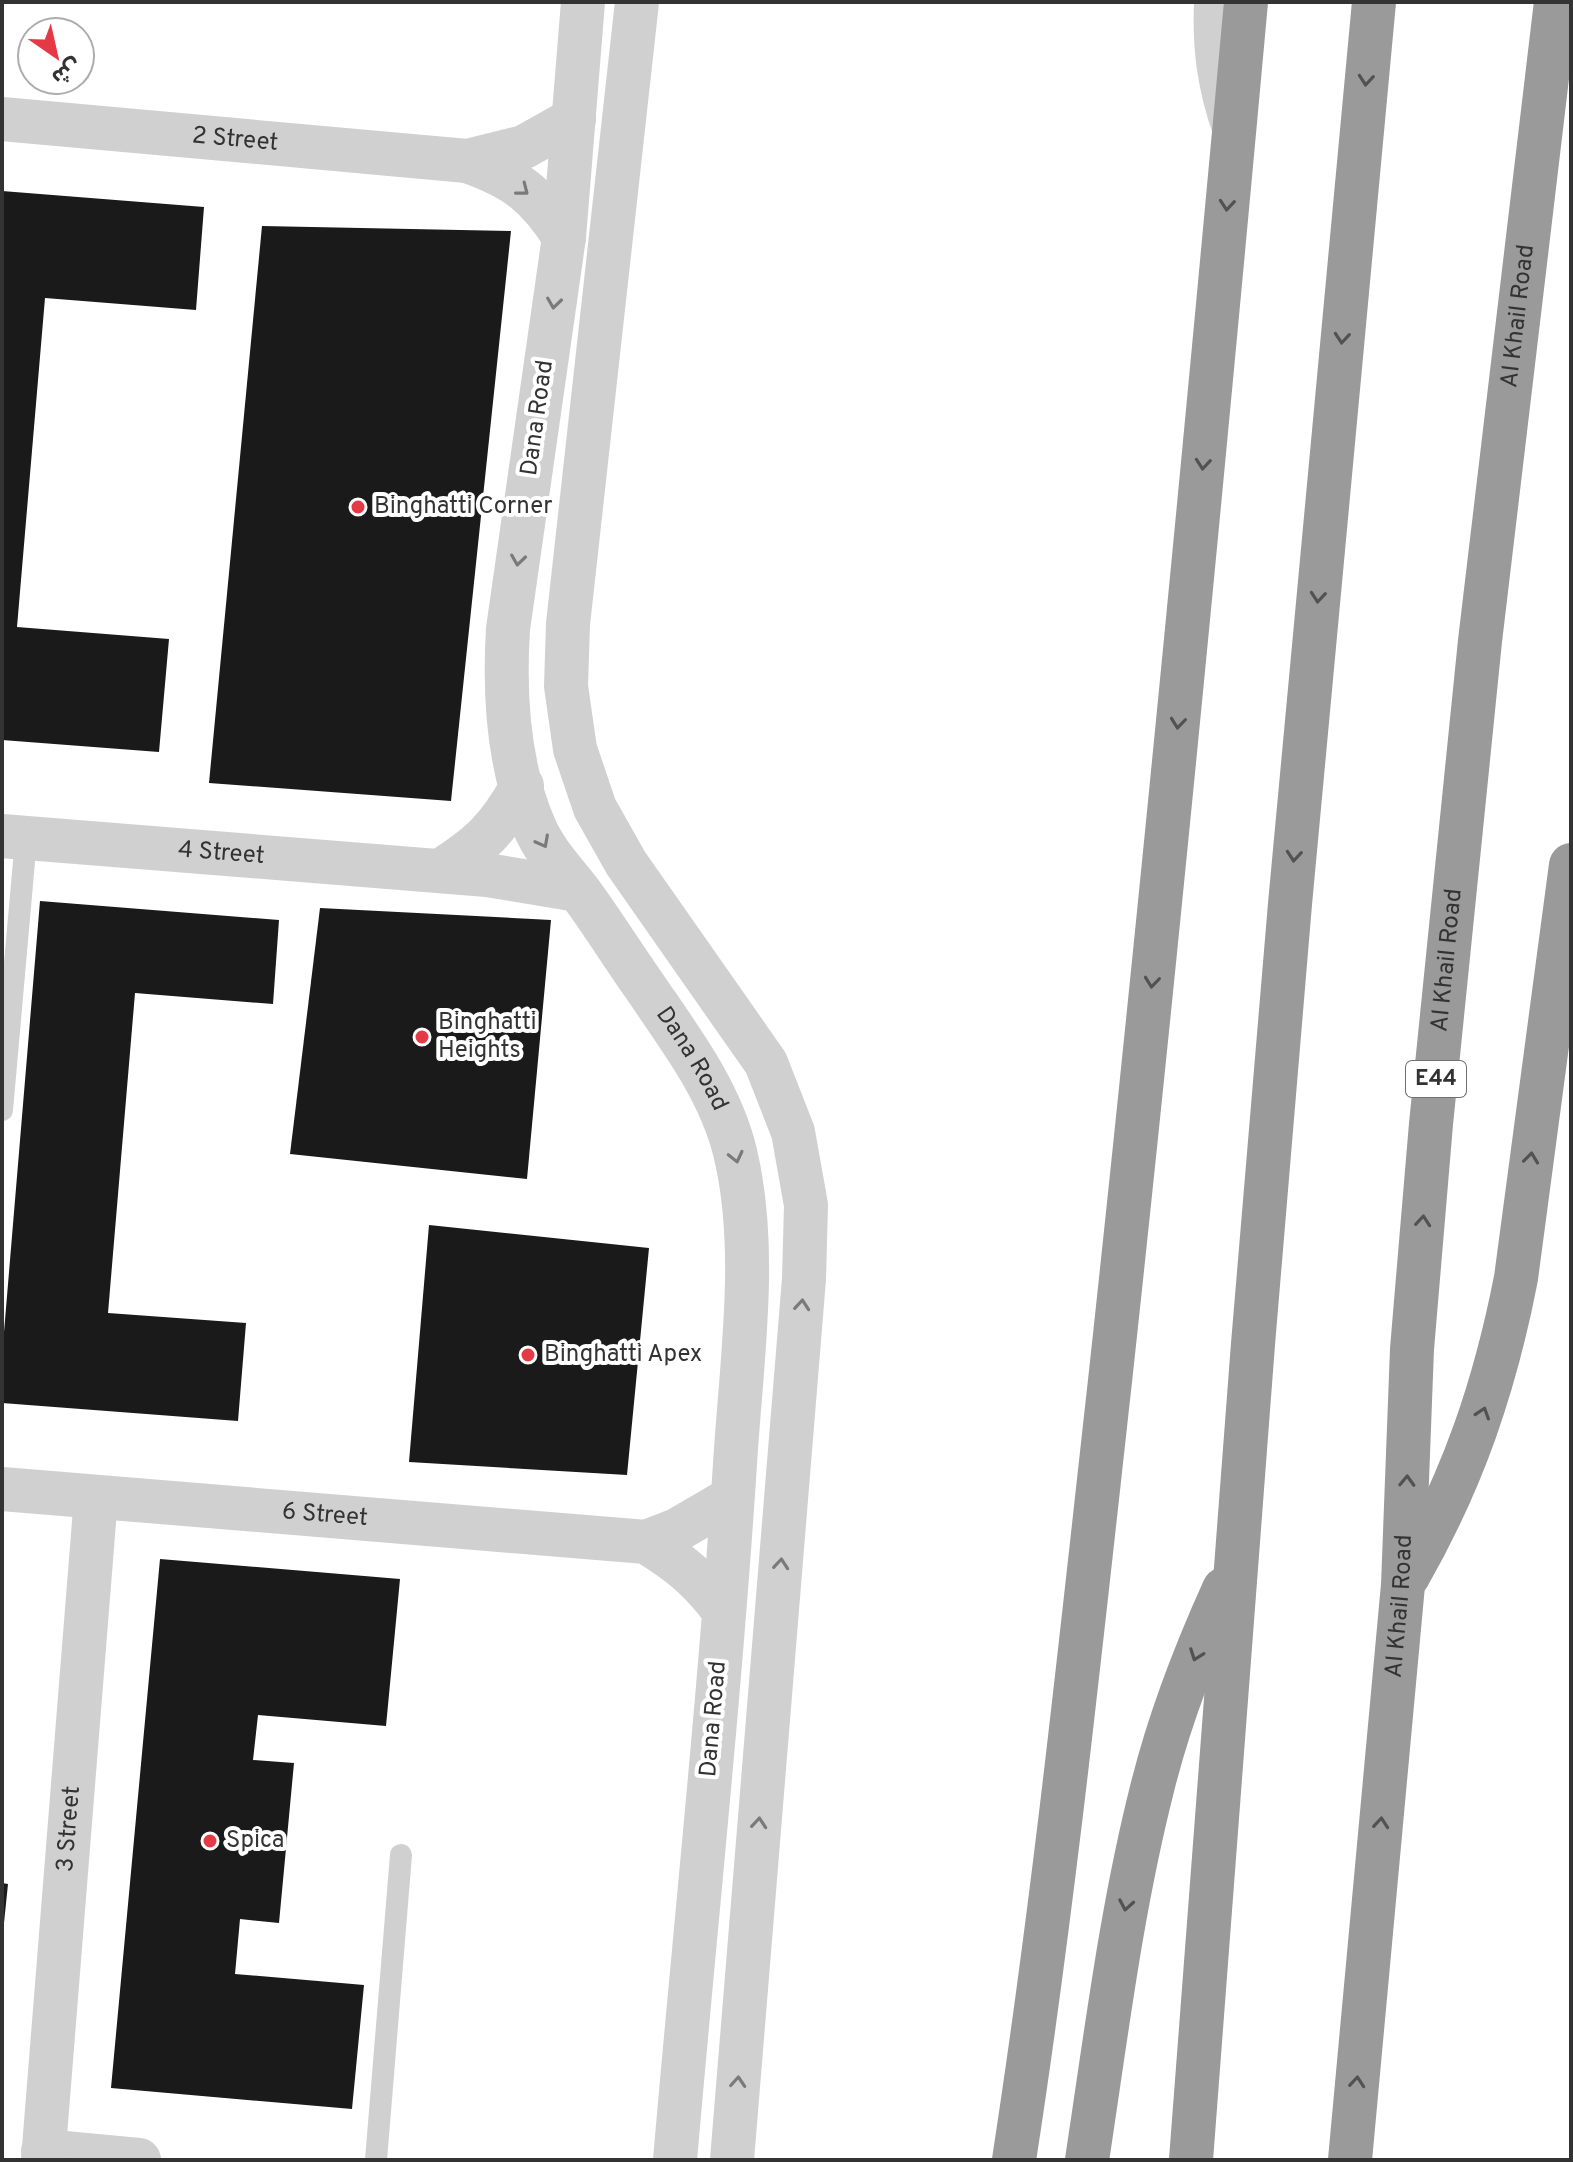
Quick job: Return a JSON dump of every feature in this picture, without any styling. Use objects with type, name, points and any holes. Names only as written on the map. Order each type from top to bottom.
[{"type":"highway","points":[[1014,2160],[1068,1759],[1120,1286],[1181,699],[1246,2]]},
{"type":"highway","points":[[1191,2160],[1288,920],[1374,2]]},
{"type":"highway","name":"Al Khail Road","points":[[1350,2160],[1403,1585],[1412,1349],[1433,1109],[1480,641],[1556,2]]},
{"type":"highway","points":[[1403,1585],[1430,1537],[1475,1437],[1507,1325],[1516,1278],[1571,865]]},
{"type":"highway","points":[[1087,2160],[1119,1944],[1152,1785],[1186,1682],[1238,1557]]},
{"type":"street","name":"Dana Road","points":[[583,2],[564,237],[508,629],[507,708],[513,748],[534,825],[552,859],[578,890],[679,1036],[712,1091],[735,1150],[746,1212],[747,1276],[732,1498],[675,2160]]},
{"type":"street","points":[[637,2],[570,608],[566,686],[575,749],[595,808],[626,863],[766,1063],[793,1132],[806,1205],[804,1279],[732,2160]]},
{"type":"street","points":[[1216,2],[1217,65],[1223,97],[1234,128]]},
{"type":"street","name":"2 Street","points":[[2,119],[467,161],[498,172],[524,189],[547,210],[564,237]]},
{"type":"street","name":"2 Street","points":[[467,161],[524,147],[574,119]]},
{"type":"street","points":[[440,871],[474,850],[502,821],[522,786]]},
{"type":"street","name":"4 Street","points":[[14,837],[487,875],[578,890]]},
{"type":"street","name":"6 Street","points":[[2,1489],[646,1542],[676,1559],[702,1582],[723,1610]]},
{"type":"street","name":"3 Street","points":[[43,2156],[96,1497]]},
{"type":"street","name":"6 Street","points":[[646,1542],[677,1530],[732,1498]]},
{"type":"street","points":[[43,2156],[139,2160]]},
{"type":"lane","points":[[2,1110],[14,837]]},
{"type":"lane","points":[[376,2160],[401,1855]]},
{"type":"building","points":[[2,191],[204,207],[196,310],[45,298],[17,627],[169,639],[159,752],[2,740]]},
{"type":"building","name":"Binghatti Corner","points":[[262,226],[511,231],[451,801],[209,783]]},
{"type":"building","points":[[40,901],[279,920],[273,1004],[135,993],[108,1313],[246,1323],[238,1421],[2,1403],[2,1356]]},
{"type":"building","name":"Binghatti Heights","points":[[320,908],[551,920],[527,1179],[290,1154]]},
{"type":"building","name":"Binghatti Apex","points":[[429,1225],[649,1248],[627,1475],[409,1462]]},
{"type":"building","name":"Spica","points":[[160,1559],[400,1579],[386,1726],[258,1715],[253,1760],[294,1763],[279,1923],[240,1919],[235,1974],[364,1985],[352,2109],[111,2088]]},
{"type":"building","points":[[2,1883],[8,1884],[4,1923],[2,1923]]},
{"type":"place","name":"Binghatti Corner","points":[[358,507]]},
{"type":"place","name":"Binghatti Heights","points":[[422,1037]]},
{"type":"place","name":"Binghatti Apex","points":[[528,1355]]},
{"type":"place","name":"Spica","points":[[210,1841]]}]
